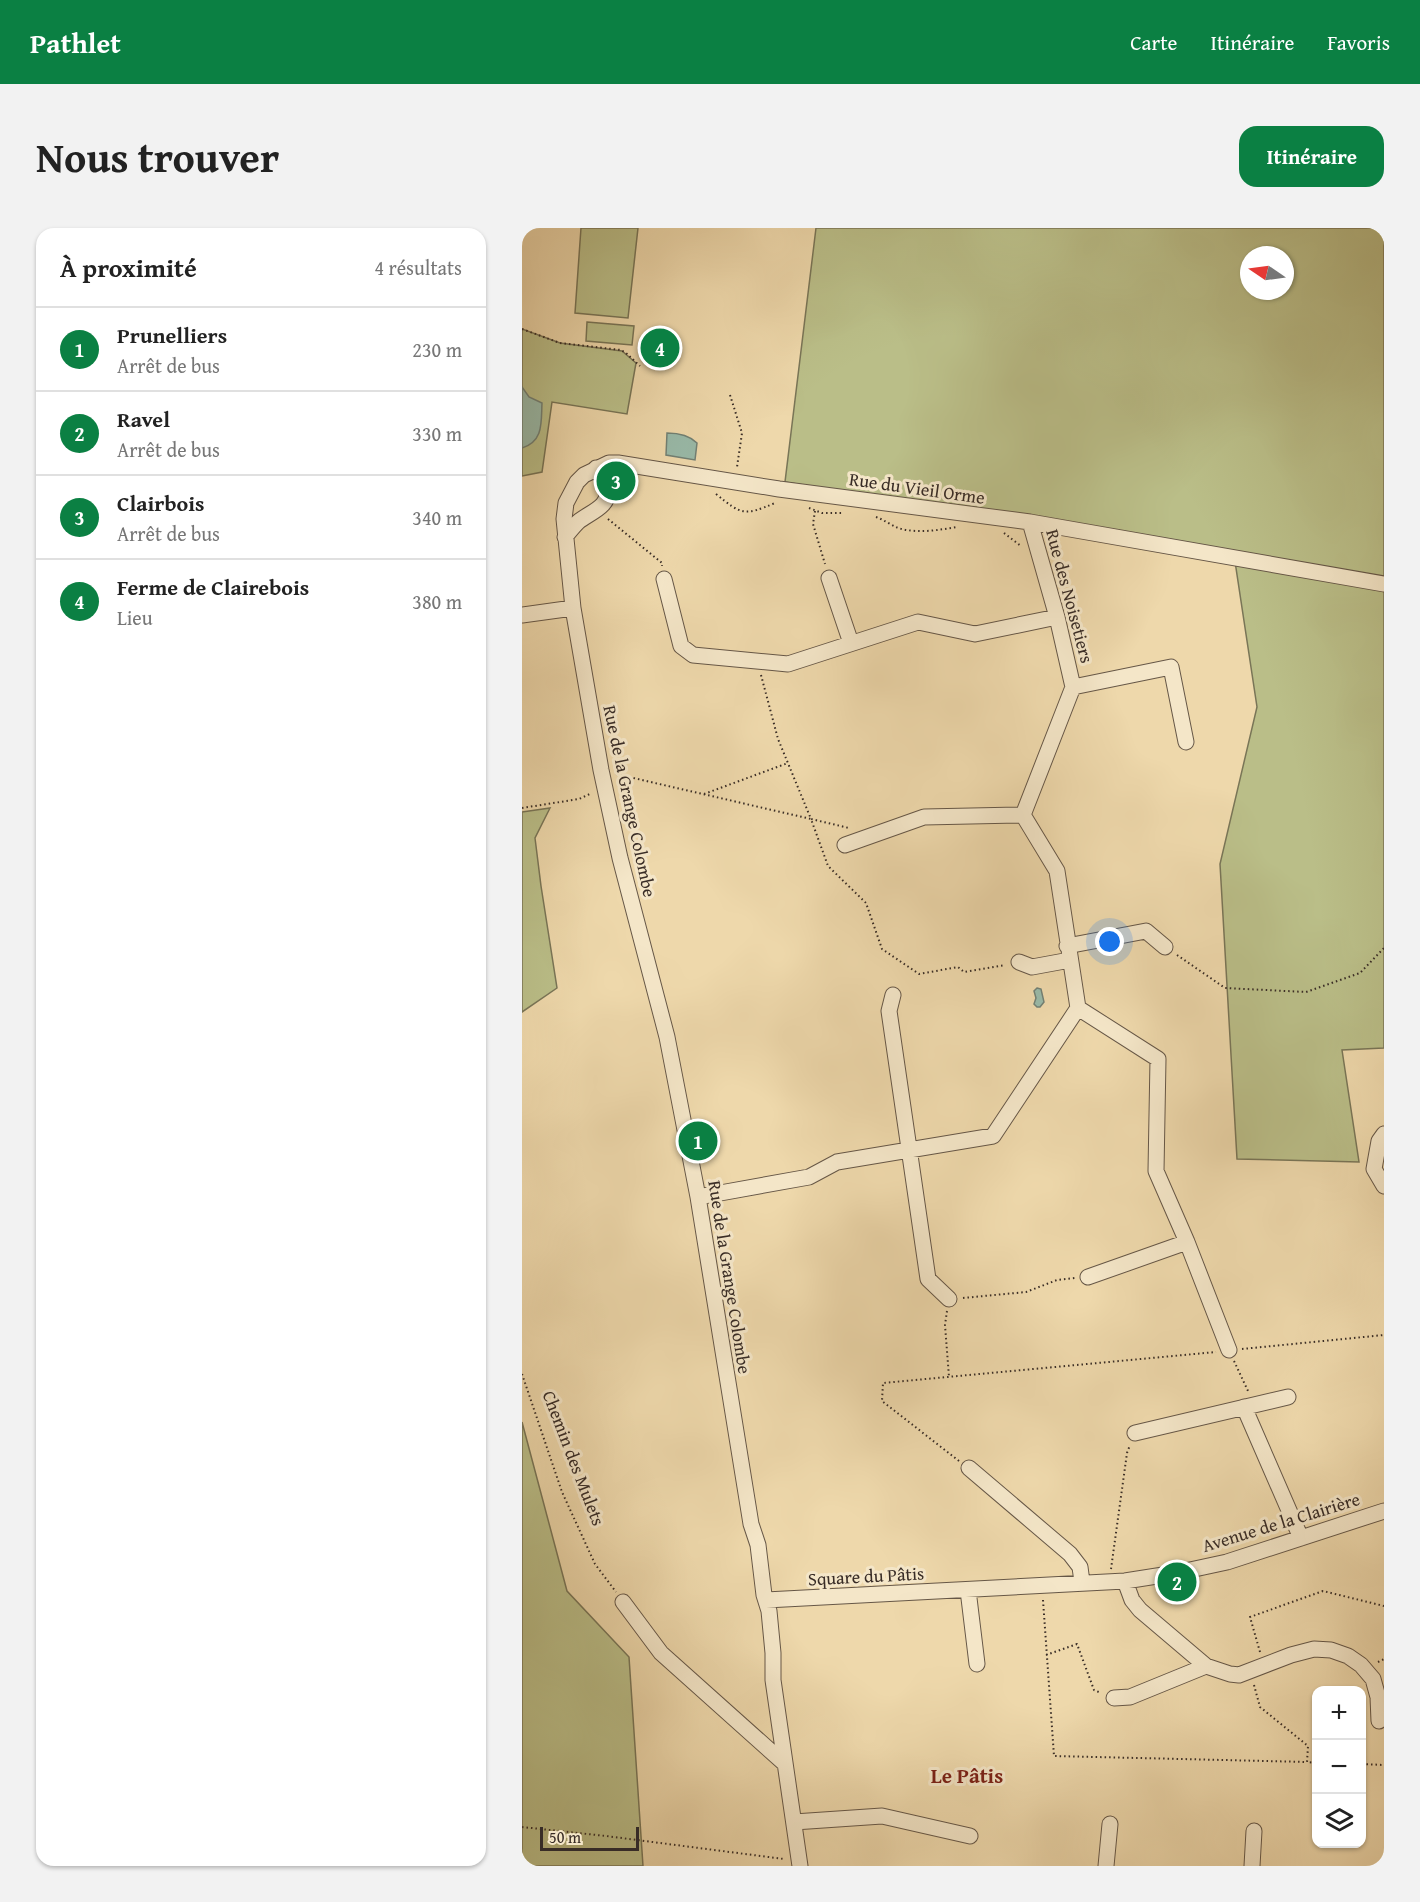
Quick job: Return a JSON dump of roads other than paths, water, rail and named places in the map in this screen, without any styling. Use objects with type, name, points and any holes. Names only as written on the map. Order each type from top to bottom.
[{"type":"street","name":"Rue du Vieil Orme","points":[[596,468],[609,463],[618,463],[779,489],[1030,522],[1384,584]]},
{"type":"street","points":[[522,615],[573,608],[565,537],[566,503],[577,482],[596,468],[607,487],[608,493],[605,501],[565,537]]},
{"type":"street","name":"Rue des Noisetiers","points":[[1023,815],[1073,687],[1057,617],[1030,522]]},
{"type":"street","points":[[829,578],[851,644]]},
{"type":"street","points":[[664,579],[681,646],[693,655],[788,664],[918,622],[975,634],[1057,617]]},
{"type":"street","name":"Rue de la Grange Colombe","points":[[573,608],[601,770],[620,858],[667,1037],[698,1197],[749,1512],[760,1555],[769,1611],[773,1680],[800,1864]]},
{"type":"street","points":[[1073,687],[1171,667],[1186,742]]},
{"type":"street","points":[[698,1197],[809,1177],[837,1162],[993,1136],[1078,1008],[1057,872],[1023,815],[924,817],[845,845]]},
{"type":"street","points":[[1019,962],[1032,967],[1069,953],[1146,931],[1165,947]]},
{"type":"street","points":[[893,995],[889,1011],[928,1279],[949,1299]]},
{"type":"street","points":[[1078,1008],[1158,1059],[1156,1171],[1188,1242],[1229,1350]]},
{"type":"street","points":[[1384,1134],[1379,1141],[1374,1169],[1384,1186]]},
{"type":"street","points":[[1088,1277],[1188,1242]]},
{"type":"street","points":[[1135,1432],[1288,1397]]},
{"type":"street","points":[[1249,1406],[1301,1538]]},
{"type":"street","points":[[969,1468],[1070,1554],[1080,1567],[1082,1582]]},
{"type":"street","name":"Avenue de la Clairière","points":[[1082,1582],[1117,1581],[1176,1573],[1227,1562],[1384,1511]]},
{"type":"street","points":[[1117,1581],[1140,1610],[1206,1666],[1230,1674],[1239,1675],[1291,1655],[1314,1649],[1331,1650],[1348,1656],[1361,1665],[1373,1679],[1378,1696],[1379,1721]]},
{"type":"street","name":"Square du Pâtis","points":[[766,1600],[1082,1582]]},
{"type":"street","points":[[968,1590],[977,1664]]},
{"type":"street","points":[[623,1602],[661,1653],[785,1764]]},
{"type":"street","points":[[1114,1698],[1130,1697],[1206,1666]]},
{"type":"street","points":[[794,1822],[882,1816],[970,1836]]},
{"type":"street","points":[[1106,1866],[1110,1824]]},
{"type":"street","points":[[1252,1866],[1254,1831]]},
{"type":"place","name":"Ferme de Clairebois","points":[[660,348]]},
{"type":"place","name":"Clairbois","points":[[616,481]]},
{"type":"place","name":"Prunelliers","points":[[698,1141]]},
{"type":"place","name":"Ravel","points":[[1177,1582]]},
{"type":"district","name":"Le Pâtis","points":[[967,1775]]}]
